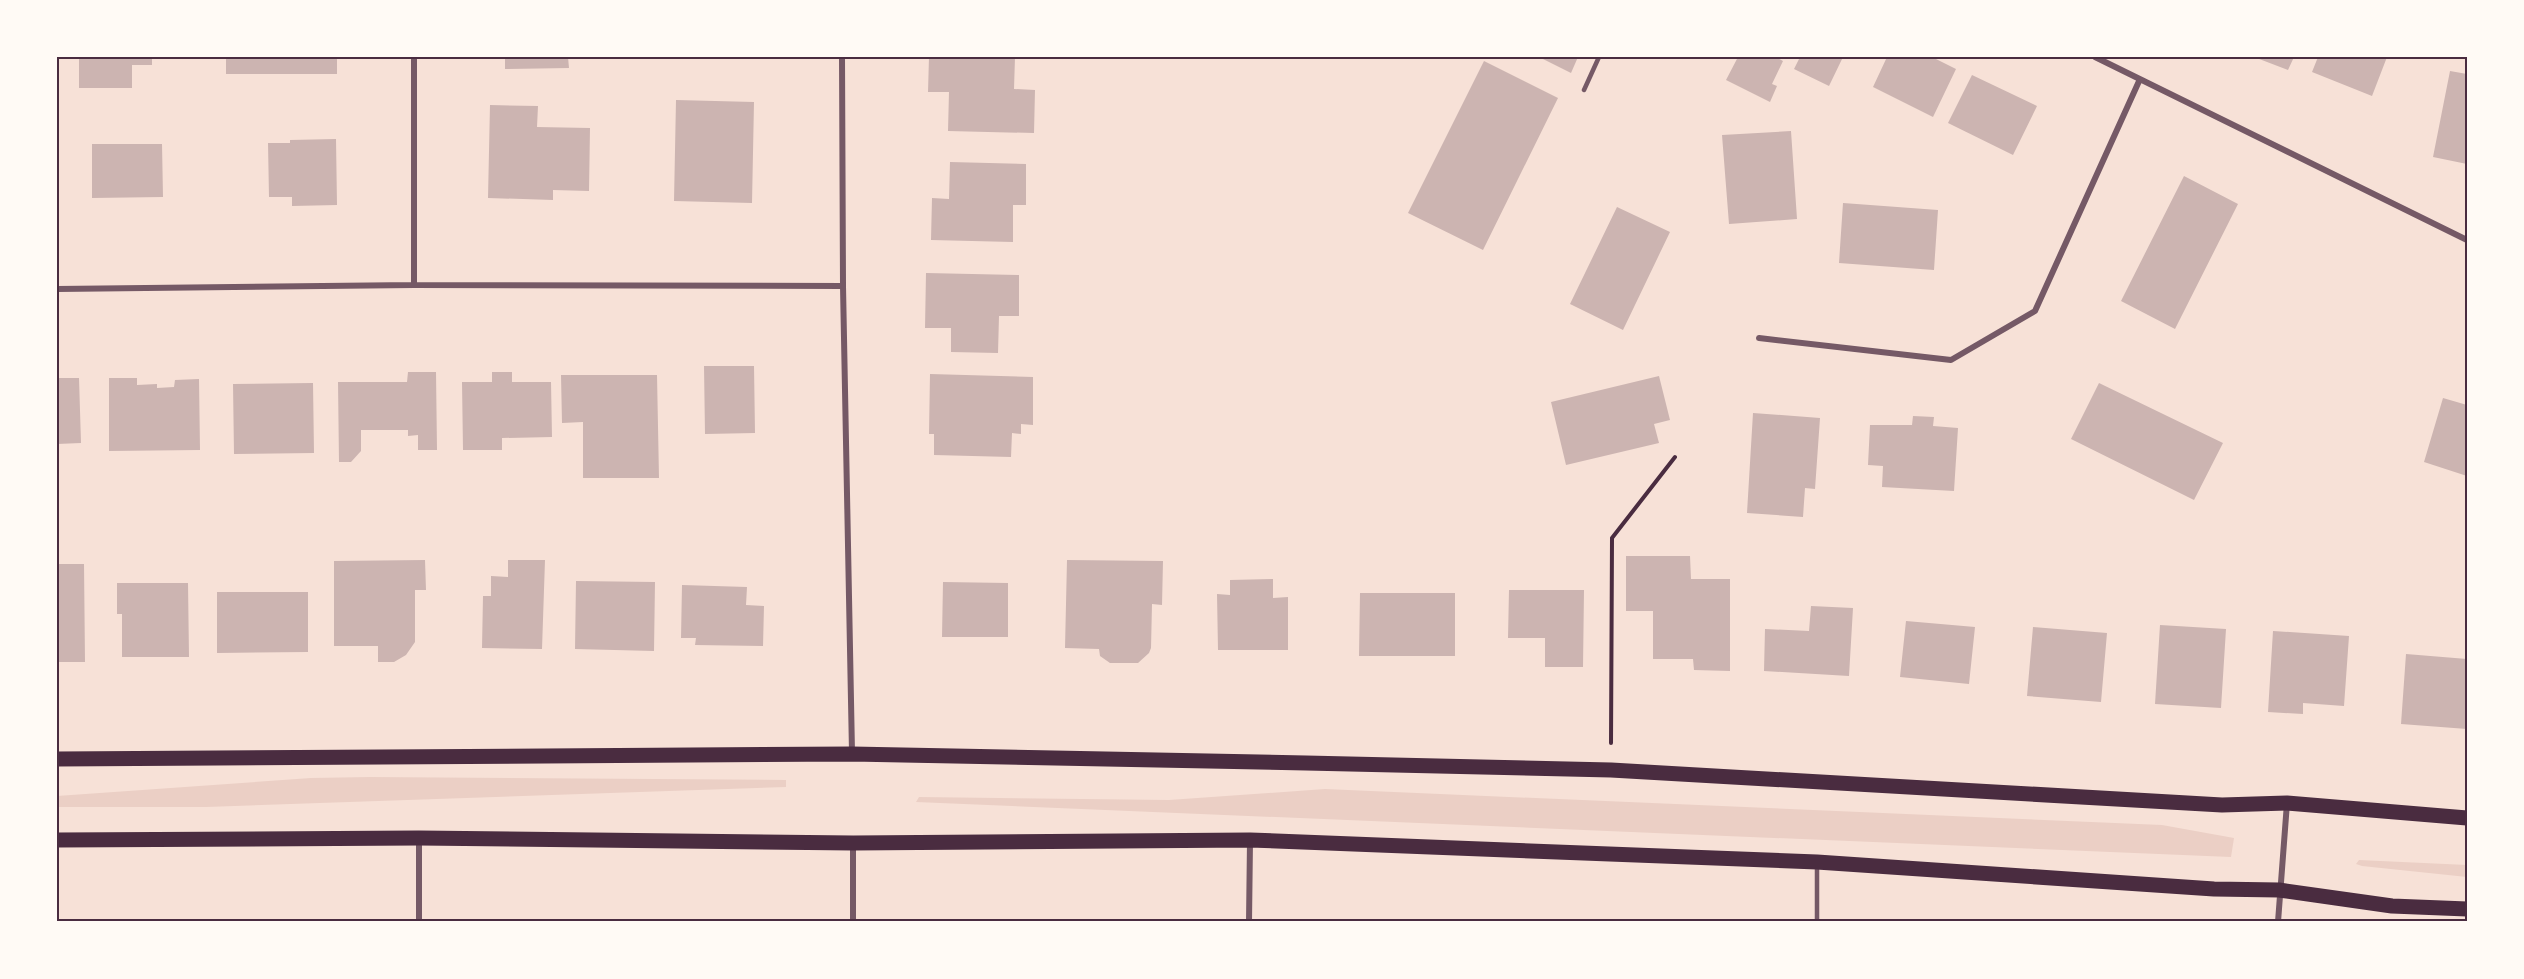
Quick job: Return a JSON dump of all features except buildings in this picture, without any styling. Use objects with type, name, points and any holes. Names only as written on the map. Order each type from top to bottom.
[{"type":"main road","points":[[57,759],[852,754],[1611,770],[2222,806],[2287,803],[2467,818]]},
{"type":"main road","points":[[57,840],[419,838],[853,843],[1250,840],[1817,862],[2214,889],[2279,890],[2392,906],[2467,909]]},
{"type":"street","points":[[414,57],[414,285]]},
{"type":"street","points":[[842,57],[843,286],[852,754]]},
{"type":"street","points":[[2095,57],[2467,240]]},
{"type":"street","points":[[1759,338],[1951,360],[2035,311],[2140,79]]},
{"type":"street","points":[[57,289],[414,285],[843,286]]},
{"type":"street","points":[[2278,922],[2287,803]]},
{"type":"street","points":[[419,838],[419,922]]},
{"type":"street","points":[[1250,840],[1250,922]]},
{"type":"street","points":[[853,843],[853,922]]},
{"type":"lane","points":[[1584,90],[1599,57]]},
{"type":"lane","points":[[1817,862],[1818,922]]},
{"type":"path","points":[[1611,770],[1612,538],[1676,457]]},
{"type":"shaded area","points":[[311,778],[786,780],[786,787],[206,807],[57,807],[57,796]]},
{"type":"shaded area","points":[[1325,789],[2162,825],[2234,838],[2231,857],[916,802],[919,797],[1169,800]]},
{"type":"shaded area","points":[[2359,860],[2467,865],[2467,877],[2362,866],[2356,864]]}]
